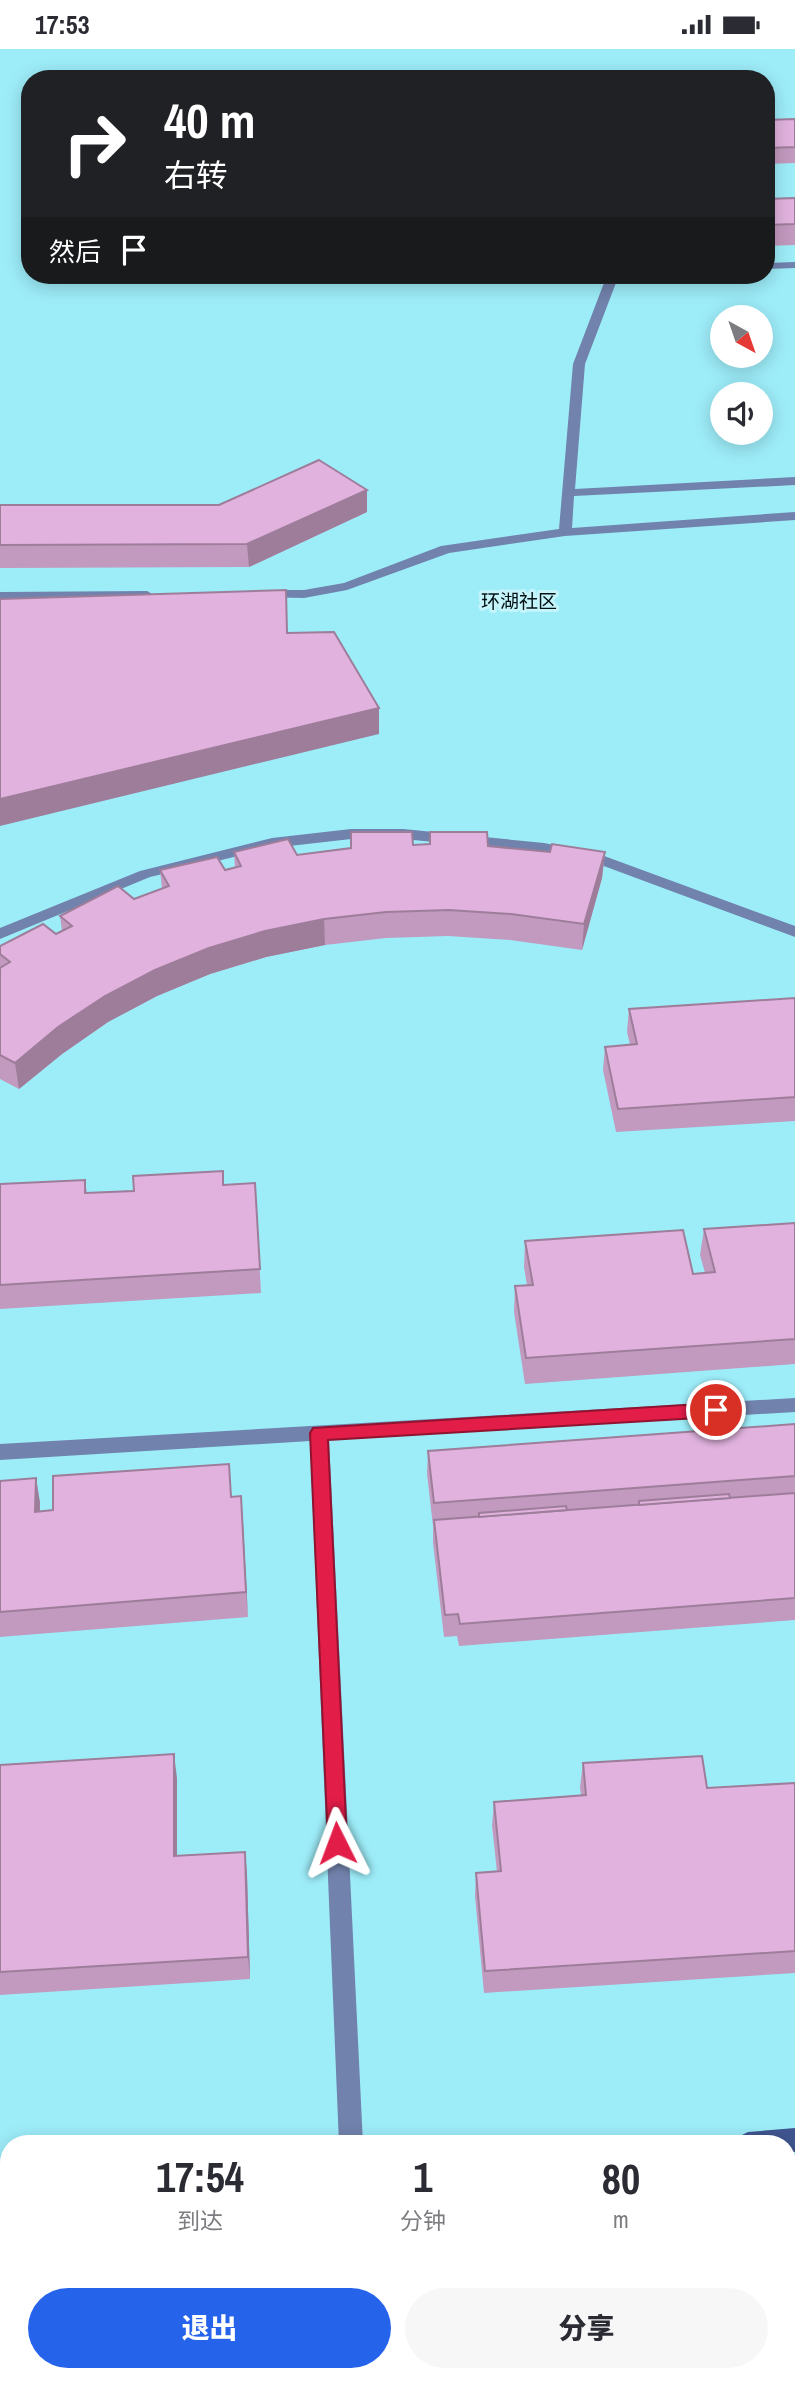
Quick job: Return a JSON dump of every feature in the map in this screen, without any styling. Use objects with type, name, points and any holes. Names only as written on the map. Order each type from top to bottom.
[{"type":"lane","points":[[775,266],[795,265]]},
{"type":"lane","points":[[565,532],[579,364],[610,284]]},
{"type":"lane","points":[[568,493],[795,481]]},
{"type":"lane","points":[[249,594],[304,594],[347,586],[446,549],[565,532],[795,516]]},
{"type":"lane","points":[[0,596],[166,595]]},
{"type":"lane","points":[[0,934],[145,874],[272,843],[351,834],[403,834],[544,848],[596,858],[795,932]]},
{"type":"lane","points":[[0,1452],[795,1405]]},
{"type":"lane","points":[[319,1433],[351,2135]]},
{"type":"building","points":[[795,119],[795,147],[775,148],[775,120]]},
{"type":"building","points":[[795,198],[795,224],[775,225],[775,199]]},
{"type":"building","points":[[319,460],[367,490],[247,544],[0,545],[0,505],[219,505]]},
{"type":"building","points":[[286,590],[287,633],[334,632],[379,708],[0,799],[0,599]]},
{"type":"building","points":[[351,832],[412,832],[413,845],[430,844],[430,832],[487,832],[488,846],[550,852],[552,844],[605,852],[584,924],[511,914],[449,910],[386,912],[324,919],[265,931],[209,948],[155,970],[105,996],[58,1027],[15,1063],[0,1055],[0,968],[10,962],[0,954],[0,946],[43,924],[56,934],[72,926],[60,916],[118,886],[134,899],[169,886],[160,870],[217,857],[225,870],[241,866],[234,852],[288,839],[297,855],[351,848]]},
{"type":"building","points":[[795,998],[795,1097],[618,1109],[605,1047],[637,1044],[629,1009]]},
{"type":"building","points":[[223,1171],[223,1185],[255,1183],[260,1269],[0,1285],[0,1184],[85,1180],[85,1193],[134,1191],[133,1176]]},
{"type":"building","points":[[795,1223],[795,1339],[526,1358],[515,1286],[533,1285],[525,1241],[683,1230],[693,1274],[715,1272],[704,1229]]},
{"type":"building","points":[[795,1424],[795,1476],[434,1503],[428,1451]]},
{"type":"building","points":[[229,1464],[231,1497],[241,1496],[246,1592],[0,1612],[0,1481],[36,1478],[35,1512],[53,1510],[53,1476]]},
{"type":"building","points":[[795,1493],[795,1598],[460,1624],[458,1614],[445,1615],[434,1520]]},
{"type":"building","points":[[729,1494],[730,1498],[639,1505],[639,1501]]},
{"type":"building","points":[[566,1506],[567,1510],[479,1517],[479,1513]]},
{"type":"building","points":[[174,1754],[174,1856],[245,1852],[248,1957],[0,1972],[0,1765]]},
{"type":"building","points":[[702,1756],[707,1788],[795,1783],[795,1951],[485,1971],[476,1873],[501,1871],[494,1802],[586,1795],[583,1763]]},
{"type":"district","name":"环湖社区","points":[[519,601]]},
{"type":"route","points":[[337,1843],[319,1433],[716,1410]]}]
